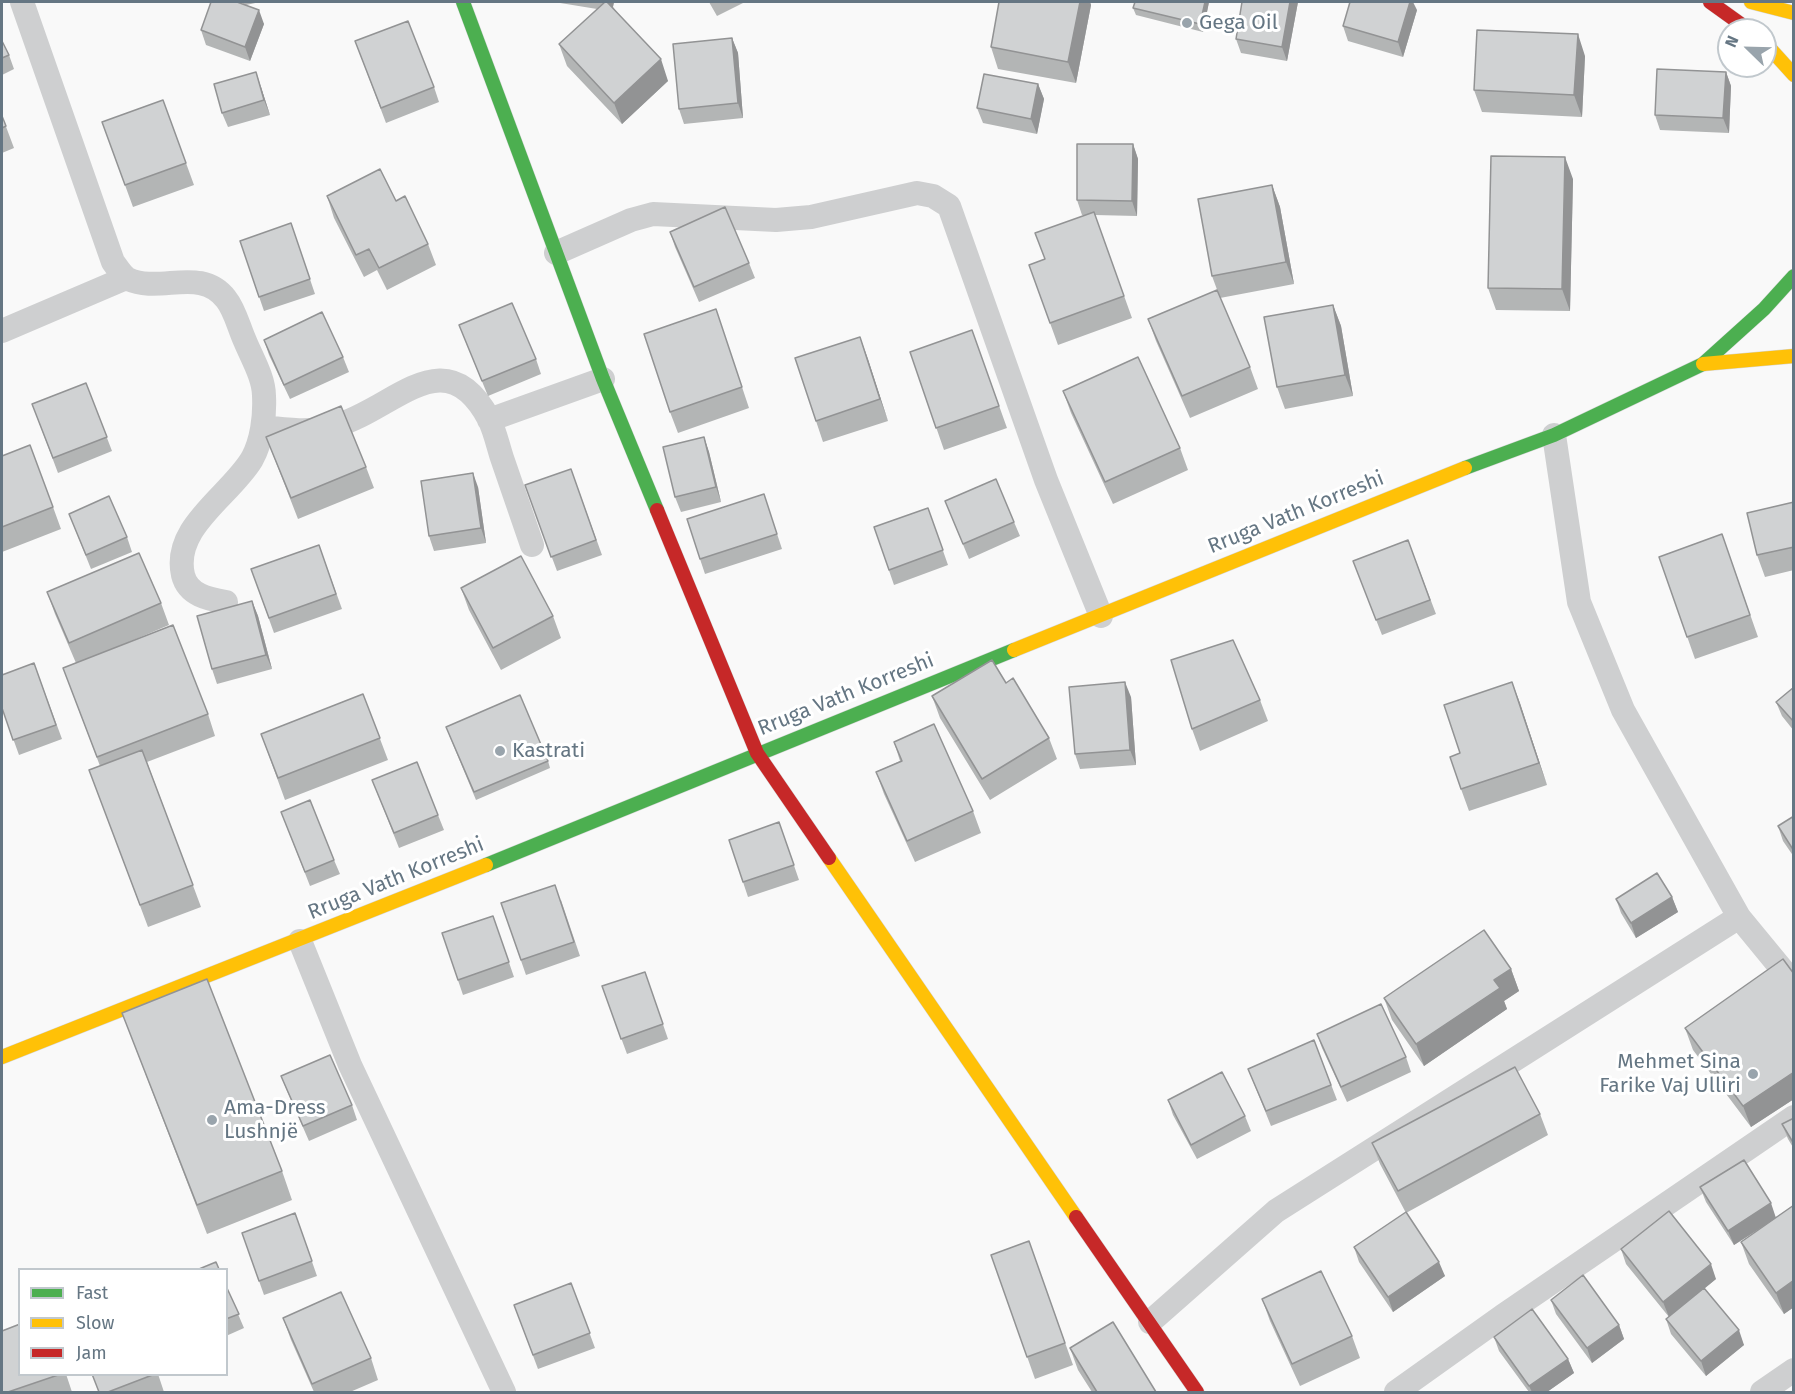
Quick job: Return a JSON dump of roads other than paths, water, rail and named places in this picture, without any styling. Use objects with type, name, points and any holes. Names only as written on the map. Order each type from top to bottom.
[{"type":"main road","points":[[463,2],[603,379],[757,753],[1197,1392]]},
{"type":"main road","points":[[1710,2],[1732,18]]},
{"type":"main road","points":[[1751,2],[1794,13]]},
{"type":"main road","points":[[1777,56],[1794,75]]},
{"type":"main road","name":"Rruga Vath Korreshi","points":[[2,1058],[300,941],[1394,495],[1554,435],[1703,364],[1764,309],[1794,276]]},
{"type":"main road","name":"Rruga Vath Korreshi","points":[[1703,364],[1794,356]]},
{"type":"street","points":[[22,2],[113,262],[126,278],[146,284],[188,281],[210,285],[226,299],[257,368],[265,394],[263,427],[253,458],[189,534],[180,561],[186,584],[205,599],[226,602]]},
{"type":"street","points":[[556,253],[631,220],[653,214],[776,220],[811,217],[917,193],[933,196],[949,206],[1046,480],[1101,616]]},
{"type":"street","points":[[2,331],[126,278]]},
{"type":"street","points":[[263,427],[302,431],[335,426],[375,410],[424,381],[448,379],[466,388],[489,420],[532,545]]},
{"type":"street","points":[[489,420],[603,379]]},
{"type":"street","points":[[1554,435],[1579,602],[1623,710],[1739,917],[1794,984]]},
{"type":"street","points":[[1149,1322],[1276,1211],[1739,917]]},
{"type":"street","points":[[300,941],[350,1065],[494,1389]]},
{"type":"street","points":[[1396,1392],[1504,1315],[1794,1117]]},
{"type":"street","points":[[1762,1392],[1794,1370]]},
{"type":"place","name":"Gega Oil","points":[[1187,23]]},
{"type":"place","name":"Kastrati","points":[[500,751]]},
{"type":"place","name":"Mehmet Sina Farike Vaj Ulliri","points":[[1753,1074]]},
{"type":"place","name":"Ama-Dress Lushnjë","points":[[212,1120]]}]
